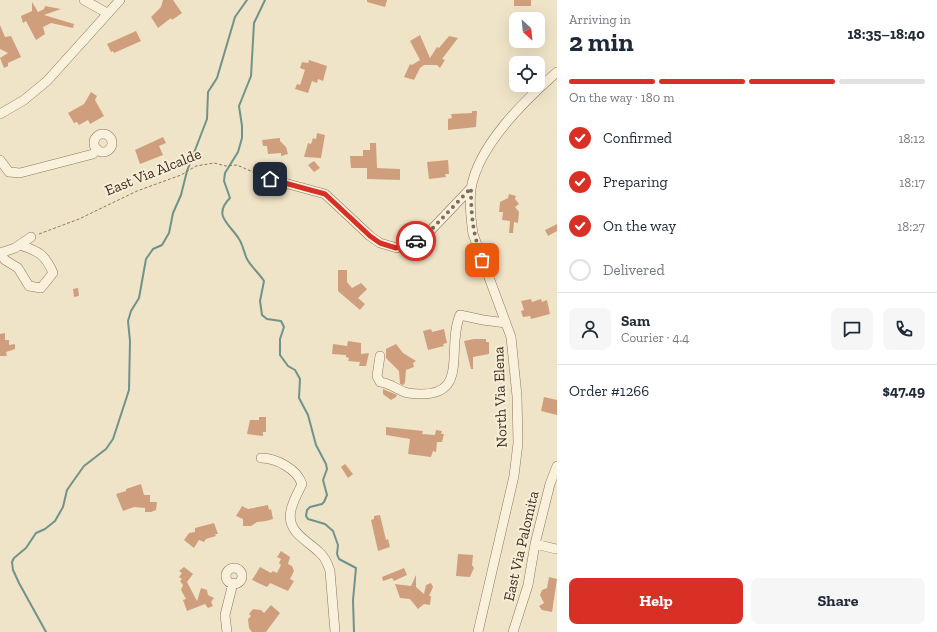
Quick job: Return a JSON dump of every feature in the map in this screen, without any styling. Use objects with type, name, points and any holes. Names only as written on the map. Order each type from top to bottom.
[{"type":"street","points":[[84,0],[108,13]]},
{"type":"street","points":[[0,114],[24,100],[47,81],[120,0]]},
{"type":"street","points":[[270,179],[325,194],[370,236],[380,243],[396,248],[412,244],[431,230],[471,188],[486,150],[531,95],[557,72]]},
{"type":"street","points":[[0,160],[7,177],[93,154],[97,150]]},
{"type":"street","name":"North Via Elena","points":[[471,188],[471,218],[473,234],[511,337],[517,396],[518,443],[514,476],[478,632]]},
{"type":"street","points":[[20,245],[38,251],[48,262],[53,272],[41,288],[29,286],[18,268],[5,260],[0,253],[20,245],[31,237]]},
{"type":"street","points":[[380,356],[377,376],[380,382],[386,382],[401,391],[408,393],[441,391],[446,387],[452,375],[455,362],[455,330],[460,315],[506,323]]},
{"type":"street","points":[[260,458],[268,458],[283,465],[297,474],[300,478],[302,484],[291,510],[290,520],[297,534],[318,551],[328,565],[330,571],[335,632]]},
{"type":"street","name":"East Via Palomita","points":[[512,632],[528,585],[535,544],[550,484],[557,466]]},
{"type":"street","points":[[535,544],[557,550]]},
{"type":"street","points":[[227,632],[225,615],[233,583]]},
{"type":"path","name":"East Via Alcalde","points":[[31,237],[79,219],[137,191],[181,175],[202,165],[214,163],[226,166],[237,165],[270,179]]},
{"type":"building","points":[[163,0],[173,0],[182,13],[172,20],[171,18],[158,28],[151,17],[161,7]]},
{"type":"building","points":[[367,0],[387,0],[385,7],[367,2]]},
{"type":"building","points":[[514,0],[531,0],[531,6],[514,6]]},
{"type":"building","points":[[32,2],[38,12],[44,9],[45,6],[61,9],[44,15],[74,24],[73,28],[51,23],[43,27],[45,34],[36,40],[26,21],[23,23],[21,16],[32,11]]},
{"type":"building","points":[[0,25],[5,37],[11,36],[21,57],[8,63],[8,66],[4,68],[0,58],[8,53],[0,49]]},
{"type":"building","points":[[136,31],[141,41],[114,53],[113,51],[111,52],[107,44]]},
{"type":"building","points":[[420,35],[430,58],[437,47],[439,48],[449,36],[458,38],[442,59],[445,60],[440,68],[437,65],[424,65],[420,68],[414,80],[404,77],[410,64],[412,65],[420,60],[410,41]]},
{"type":"building","points":[[309,60],[327,66],[323,81],[318,79],[317,83],[312,81],[308,93],[295,89],[297,84],[300,85],[305,70],[300,68],[302,62],[308,63]]},
{"type":"building","points":[[91,92],[97,96],[95,100],[104,116],[90,124],[88,120],[79,125],[77,122],[74,123],[68,113],[84,104]]},
{"type":"building","points":[[472,111],[477,111],[476,127],[448,130],[448,119],[452,118],[451,114],[472,113]]},
{"type":"building","points":[[317,133],[325,135],[321,158],[304,157],[308,143],[311,144],[313,138],[316,139]]},
{"type":"building","points":[[163,137],[166,143],[159,146],[163,155],[140,164],[135,150]]},
{"type":"building","points":[[280,138],[280,141],[286,147],[288,154],[281,156],[281,153],[268,154],[267,146],[263,146],[262,140]]},
{"type":"building","points":[[370,143],[376,143],[377,168],[400,169],[400,180],[367,179],[367,168],[351,168],[350,156],[363,156],[363,150],[370,150]]},
{"type":"building","points":[[448,160],[449,174],[445,174],[446,177],[429,179],[427,162]]},
{"type":"building","points":[[314,161],[320,168],[314,172],[308,165]]},
{"type":"building","points":[[509,194],[516,196],[515,199],[519,204],[515,207],[519,212],[518,223],[514,222],[513,233],[509,233],[510,221],[502,220],[503,212],[499,212],[500,202],[508,198]]},
{"type":"building","points":[[557,224],[557,231],[548,236],[545,230]]},
{"type":"building","points":[[338,270],[347,270],[347,282],[352,288],[361,283],[367,289],[358,298],[365,304],[360,310],[338,291]]},
{"type":"building","points":[[78,288],[79,296],[74,297],[73,289]]},
{"type":"building","points":[[531,299],[532,302],[541,299],[542,302],[547,300],[550,314],[531,319],[530,316],[523,317],[521,311],[524,310],[521,301]]},
{"type":"building","points":[[431,329],[432,332],[444,329],[447,343],[443,344],[444,346],[428,350],[423,331]]},
{"type":"building","points":[[5,333],[5,340],[9,340],[9,345],[15,344],[15,349],[6,352],[7,356],[0,356],[0,334]]},
{"type":"building","points":[[486,339],[486,342],[489,342],[489,354],[473,357],[473,369],[471,369],[464,341]]},
{"type":"building","points":[[348,341],[361,343],[361,354],[369,353],[366,366],[359,366],[360,362],[348,361],[349,358],[346,357],[346,355],[332,354],[333,344],[347,346]]},
{"type":"building","points":[[396,344],[403,353],[416,361],[413,363],[414,367],[406,370],[405,383],[403,385],[400,384],[399,371],[386,358],[386,349]]},
{"type":"building","points":[[383,389],[397,395],[396,397],[391,400],[383,394]]},
{"type":"building","points":[[544,397],[557,400],[557,415],[541,411]]},
{"type":"building","points":[[259,417],[266,417],[266,432],[263,432],[263,436],[247,434],[250,420],[259,420]]},
{"type":"building","points":[[386,427],[423,431],[422,434],[435,435],[436,430],[442,431],[441,434],[444,434],[442,442],[437,442],[436,452],[433,451],[431,457],[408,454],[410,439],[386,435]]},
{"type":"building","points":[[345,464],[353,474],[348,478],[341,467]]},
{"type":"building","points":[[141,484],[144,495],[150,495],[150,502],[157,502],[156,510],[145,512],[145,508],[134,507],[123,511],[116,494]]},
{"type":"building","points":[[268,505],[269,510],[271,509],[273,519],[257,522],[251,526],[243,526],[243,519],[236,516],[242,506],[248,509]]},
{"type":"building","points":[[380,515],[386,540],[388,539],[390,547],[378,551],[371,520],[374,519],[374,516]]},
{"type":"building","points":[[214,523],[218,534],[215,534],[216,536],[206,539],[204,542],[199,540],[194,548],[184,540],[189,533],[195,532],[195,528]]},
{"type":"building","points":[[281,551],[290,557],[288,564],[292,566],[294,571],[290,579],[294,581],[288,591],[270,583],[267,587],[252,580],[260,567],[271,573],[273,571],[277,573],[281,565],[279,563],[281,559],[277,557]]},
{"type":"building","points":[[458,554],[473,555],[472,565],[474,568],[470,577],[456,576]]},
{"type":"building","points":[[184,567],[193,574],[187,582],[197,601],[201,588],[207,590],[208,595],[214,598],[211,602],[213,606],[208,608],[205,604],[187,611],[183,600],[186,599],[181,590],[183,585],[180,581],[182,579],[179,577],[182,573],[179,571]]},
{"type":"building","points":[[404,568],[407,575],[394,581],[392,578],[383,581],[382,577]]},
{"type":"building","points":[[416,575],[416,587],[424,594],[426,585],[431,583],[433,587],[429,596],[431,596],[430,605],[424,604],[418,609],[410,599],[400,598],[395,584],[411,586]]},
{"type":"building","points":[[549,577],[557,579],[552,612],[542,610],[539,606],[544,603],[540,595],[542,590],[547,588]]},
{"type":"building","points":[[271,605],[280,613],[266,632],[252,632],[249,628],[248,619],[251,616],[249,614],[253,609],[261,610],[264,613]]},
{"type":"waterway","points":[[46,632],[19,583],[13,570],[12,562],[14,558],[26,548],[36,533],[45,529],[55,521],[63,507],[67,490],[74,480],[84,466],[106,449],[113,439],[129,390],[130,341],[128,321],[131,311],[139,298],[146,259],[153,249],[162,245],[169,233],[173,213],[181,195],[187,171],[207,119],[208,92],[217,78],[235,17],[247,0]]},
{"type":"waterway","points":[[265,0],[254,23],[251,76],[239,106],[242,138],[238,152],[225,173],[224,181],[230,198],[225,204],[223,215],[224,220],[240,241],[249,262],[264,281],[260,301],[262,315],[267,319],[281,321],[284,327],[280,339],[280,355],[288,366],[295,370],[300,379],[299,398],[308,415],[316,445],[327,469],[323,480],[327,495],[324,502],[322,504],[310,507],[307,510],[306,516],[308,519],[325,524],[333,531],[338,545],[337,554],[339,559],[356,568],[353,600],[354,632]]},
{"type":"way so far","points":[[416,241],[431,230],[471,188],[471,218],[473,234],[482,260]]},
{"type":"route","points":[[270,179],[325,194],[353,221],[380,243],[396,248],[412,244],[416,241]]}]
